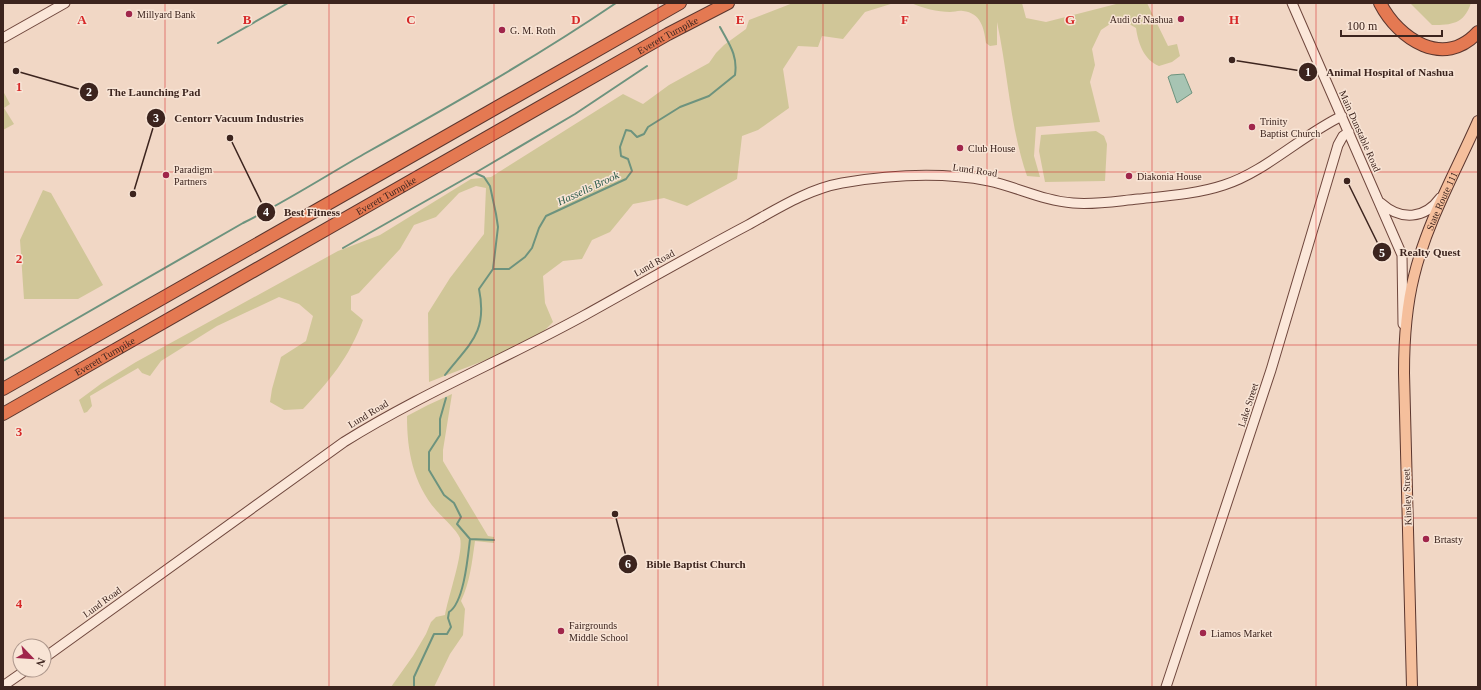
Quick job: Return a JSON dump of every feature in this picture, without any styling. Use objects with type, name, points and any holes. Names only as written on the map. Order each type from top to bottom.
[{"type":"highway","name":"Everett Turnpike","points":[[3,390],[680,3]]},
{"type":"highway","name":"Everett Turnpike","points":[[3,414],[668,34],[728,3]]},
{"type":"highway","points":[[1380,3],[1389,18],[1403,33],[1413,41],[1428,47],[1439,49],[1455,47],[1466,42],[1478,32]]},
{"type":"highway","points":[[3,418],[103,357]]},
{"type":"main road","name":"State Route 111","points":[[1407,308],[1422,249],[1478,121]]},
{"type":"main road","points":[[1467,145],[1478,130]]},
{"type":"main road","name":"Kinsley Street","points":[[1407,308],[1404,341],[1412,687]]},
{"type":"street","points":[[3,38],[65,3]]},
{"type":"street","name":"Main Dunstable Road","points":[[1292,3],[1402,255],[1404,341]]},
{"type":"street","name":"Lund Road","points":[[52,652],[344,442],[377,420],[585,315],[659,273],[811,193],[841,183],[883,178],[927,176],[983,180],[1051,200],[1075,203],[1177,195],[1210,189],[1235,181],[1321,126],[1342,116]]},
{"type":"street","name":"Lake Street","points":[[1166,687],[1270,370],[1336,152],[1341,139],[1349,132]]},
{"type":"street","points":[[1379,201],[1397,214],[1410,216],[1421,214],[1436,203],[1454,174]]},
{"type":"street","points":[[3,686],[14,678]]},
{"type":"shaded area","points":[[793,3],[894,3],[865,12],[843,39],[822,36],[818,47],[798,46],[783,69],[789,108],[758,130],[742,136],[737,179],[687,206],[664,198],[633,204],[610,232],[592,240],[582,259],[563,261],[543,276],[545,303],[553,322],[539,336],[509,351],[429,382],[428,313],[450,278],[484,234],[486,188],[476,186],[459,193],[436,217],[414,225],[400,249],[359,293],[351,296],[351,310],[363,320],[358,334],[338,368],[303,409],[284,410],[270,402],[281,357],[306,341],[313,316],[299,304],[279,297],[217,326],[161,361],[150,376],[142,373],[138,368],[90,396],[92,406],[87,412],[84,413],[79,400],[102,383],[136,362],[338,251],[380,235],[471,179],[491,177],[623,94],[643,104],[669,85],[709,63],[724,45],[746,29],[749,20]]},
{"type":"shaded area","points":[[911,3],[1022,3],[1026,18],[1046,22],[1120,3],[1147,3],[1168,46],[1177,44],[1180,56],[1172,62],[1159,66],[1149,60],[1140,45],[1136,28],[1119,18],[1101,30],[1092,49],[1095,65],[1090,82],[1100,122],[1036,127],[1034,156],[1040,177],[1027,176],[1021,157],[1013,119],[997,22],[997,45],[990,46],[986,43],[983,27],[978,18],[969,12],[945,12],[925,8]]},
{"type":"shaded area","points":[[1410,3],[1471,3],[1465,15],[1456,22],[1446,25],[1432,25]]},
{"type":"shaded area","points":[[1184,74],[1192,93],[1177,103],[1168,77],[1171,75]]},
{"type":"shaded area","points":[[3,91],[10,104],[4,108],[14,124],[3,130]]},
{"type":"shaded area","points":[[1096,131],[1104,136],[1107,144],[1105,181],[1045,182],[1039,151],[1041,135]]},
{"type":"shaded area","points":[[43,190],[51,193],[103,285],[78,299],[24,299],[20,240]]},
{"type":"shaded area","points":[[452,394],[443,450],[443,461],[488,536],[494,537],[494,543],[475,541],[469,579],[461,601],[465,609],[463,635],[450,654],[434,687],[391,687],[413,656],[431,622],[436,617],[445,615],[458,564],[461,545],[460,538],[428,500],[422,489],[410,454],[407,429],[407,416]]},
{"type":"waterway","points":[[218,43],[288,3]]},
{"type":"waterway","points":[[3,361],[492,81],[555,43],[616,3]]},
{"type":"waterway","name":"Hassells Brook","points":[[445,375],[469,346],[479,327],[481,317],[479,289],[493,269],[509,269],[525,257],[532,248],[539,228],[546,216],[626,179],[632,171],[628,159],[621,156],[620,147],[626,130],[631,131],[637,137],[644,134],[648,127],[680,107],[709,96],[735,75],[736,68],[734,56],[720,27]]},
{"type":"waterway","points":[[475,173],[575,114],[647,66]]},
{"type":"waterway","points":[[343,248],[475,173],[484,177],[490,186],[496,214],[498,227],[493,269]]},
{"type":"waterway","name":"Hassells Brook","points":[[414,687],[414,677],[434,634],[447,634],[451,627],[448,618],[449,612],[454,607],[462,589],[470,539],[457,524],[461,517],[454,503],[444,495],[429,470],[429,452],[440,435],[440,419],[446,398]]},
{"type":"waterway","points":[[470,539],[494,540]]},
{"type":"place","name":"Millyard Bank","points":[[129,14]]},
{"type":"place","name":"Audi of Nashua","points":[[1181,19]]},
{"type":"place","name":"G. M. Roth","points":[[502,30]]},
{"type":"place","name":"Animal Hospital of Nashua","points":[[1232,60]]},
{"type":"place","name":"The Launching Pad","points":[[16,71]]},
{"type":"place","name":"Trinity Baptist Church","points":[[1252,127]]},
{"type":"place","name":"Best Fitness","points":[[230,138]]},
{"type":"place","name":"Club House","points":[[960,148]]},
{"type":"place","name":"Paradigm Partners","points":[[166,175]]},
{"type":"place","name":"Diakonia House","points":[[1129,176]]},
{"type":"place","name":"Realty Quest","points":[[1347,181]]},
{"type":"place","name":"Centorr Vacuum Industries","points":[[133,194]]},
{"type":"place","name":"Bible Baptist Church","points":[[615,514]]},
{"type":"place","name":"Brtasty","points":[[1426,539]]},
{"type":"place","name":"Fairgrounds Middle School","points":[[561,631]]},
{"type":"place","name":"Liamos Market","points":[[1203,633]]}]
